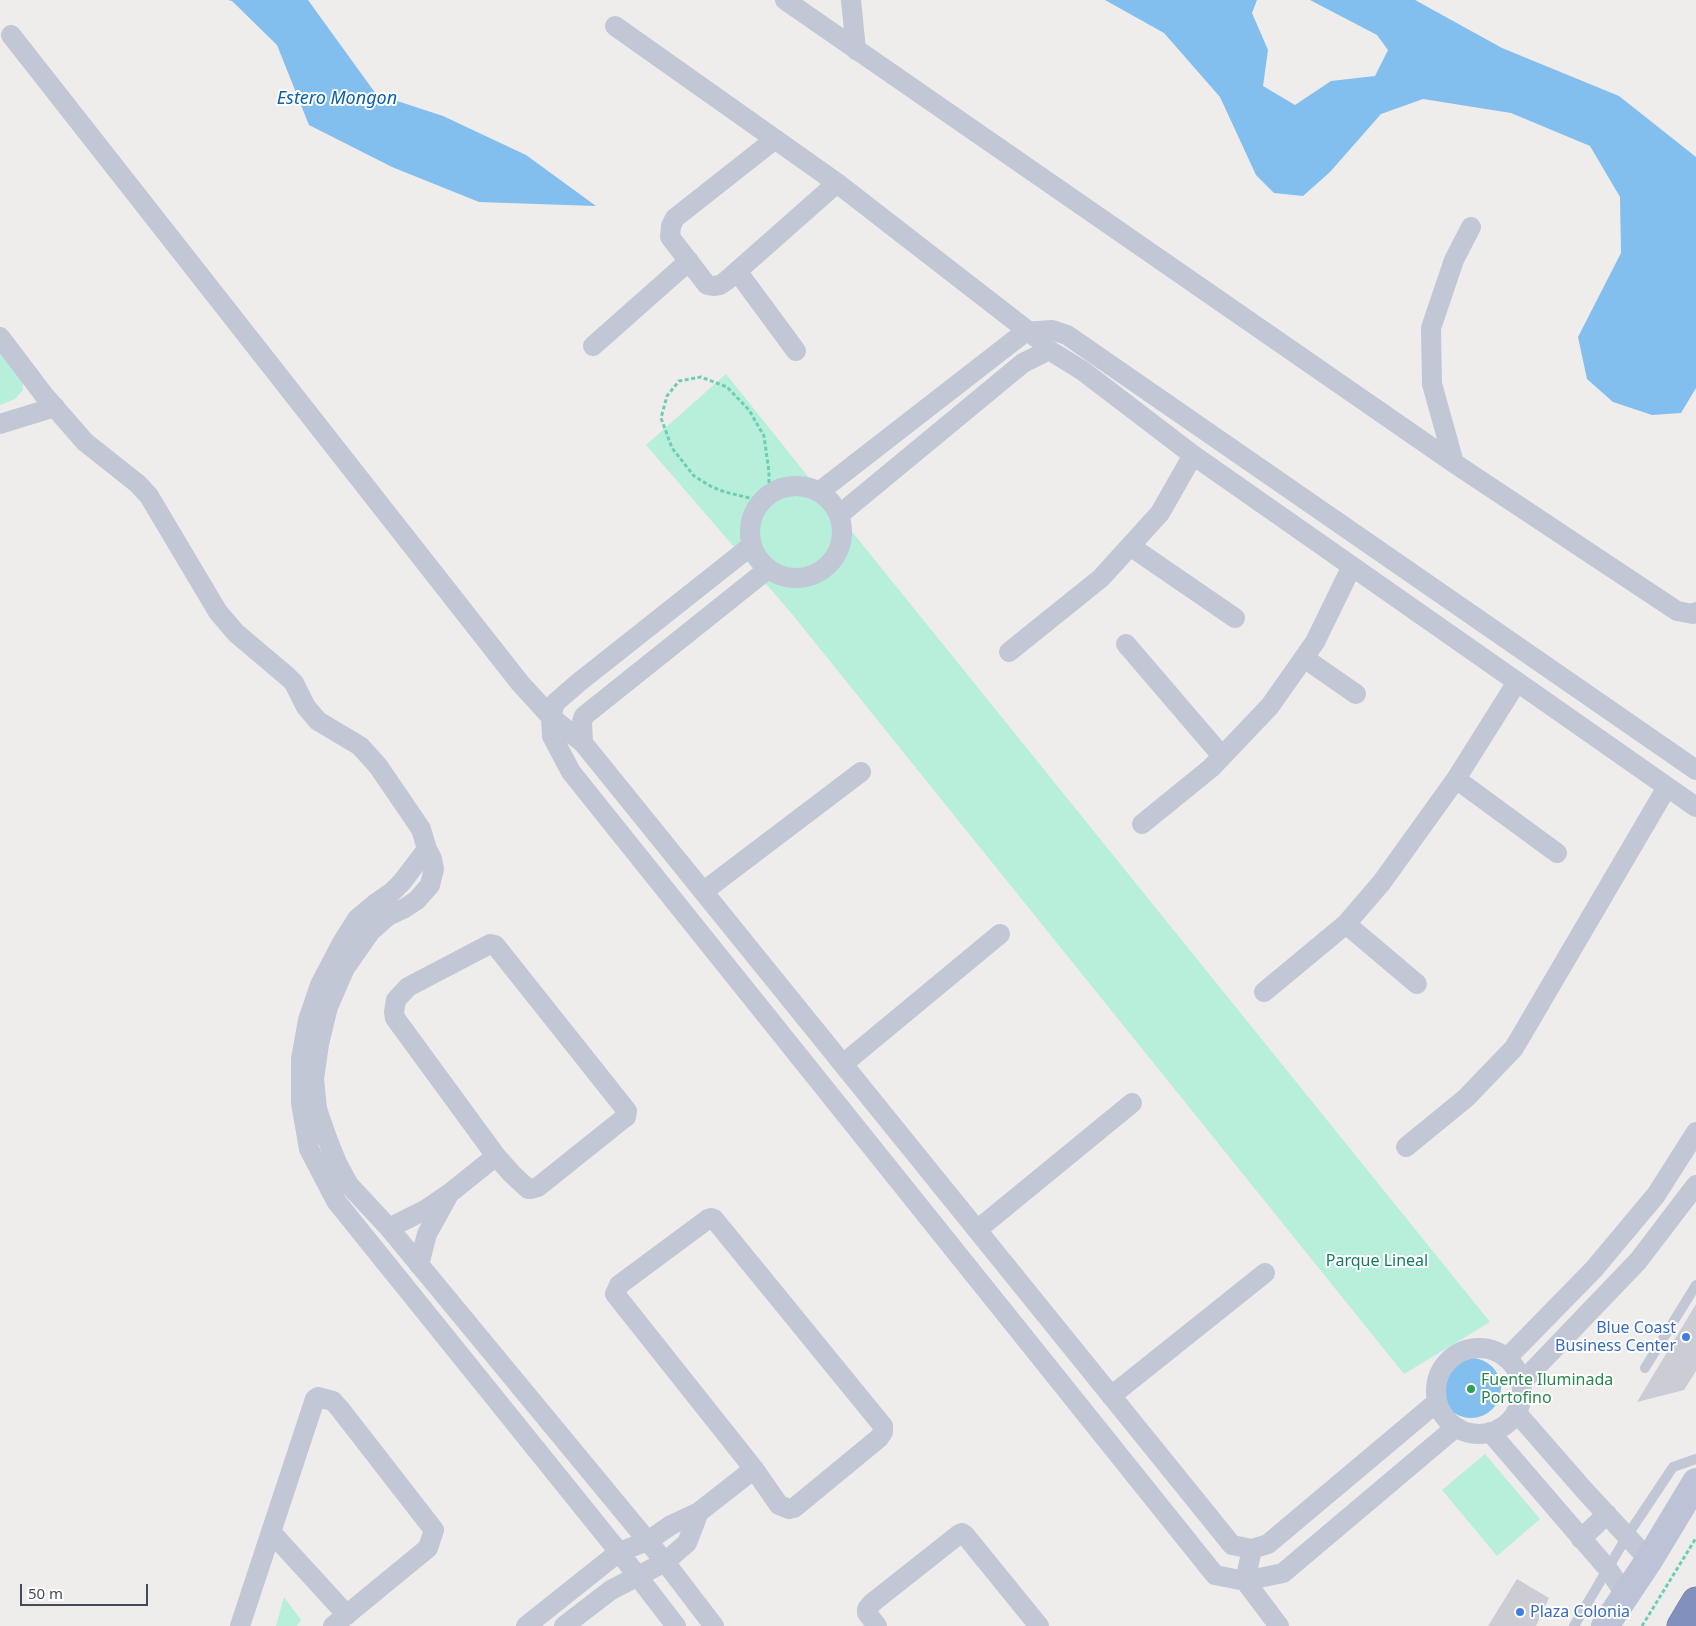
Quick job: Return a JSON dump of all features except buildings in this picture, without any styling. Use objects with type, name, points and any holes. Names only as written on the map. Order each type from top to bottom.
[{"type":"highway","points":[[1681,1626],[1696,1602]]},
{"type":"street","points":[[784,0],[1454,463],[1677,611],[1693,614],[1696,612]]},
{"type":"street","points":[[851,0],[856,50]]},
{"type":"street","points":[[614,26],[837,183],[1031,332],[1049,350],[1083,371],[1193,455],[1696,807]]},
{"type":"street","points":[[11,35],[520,683],[551,717],[583,743],[1232,1545],[1252,1549],[1268,1544],[1437,1402]]},
{"type":"street","points":[[774,140],[675,218],[670,231],[670,237],[710,286],[720,285],[837,183]]},
{"type":"street","points":[[1454,463],[1432,384],[1431,328],[1454,260],[1471,227]]},
{"type":"street","points":[[594,346],[689,261]]},
{"type":"street","points":[[737,271],[796,351]]},
{"type":"street","points":[[819,492],[1025,332],[1052,330],[1067,334],[1696,770]]},
{"type":"street","points":[[0,337],[85,442],[138,484],[149,496],[218,612],[236,634],[294,683],[306,707],[318,721],[360,746],[378,766],[421,829],[434,869],[430,885],[417,900],[388,916],[370,931],[345,968],[328,1008],[319,1044],[314,1079],[317,1109],[337,1163],[349,1185],[389,1228],[468,1326],[648,1541],[714,1626]]},
{"type":"street","points":[[839,515],[1023,363],[1049,350]]},
{"type":"street","points":[[0,424],[55,407]]},
{"type":"street","points":[[1009,652],[1101,578],[1160,512],[1193,455]]},
{"type":"street","points":[[789,486],[805,487],[819,492],[831,502],[839,515],[842,530],[834,558],[824,569],[810,576],[796,579],[781,576],[768,569],[758,558],[751,546],[750,530],[753,514],[765,498],[789,486]]},
{"type":"street","points":[[751,546],[578,683],[555,704],[551,717],[552,736],[571,772],[1215,1575],[1245,1581],[1284,1573],[1456,1427]]},
{"type":"street","points":[[1130,546],[1235,618]]},
{"type":"street","points":[[1142,824],[1211,768],[1270,706],[1315,642],[1352,566]]},
{"type":"street","points":[[583,743],[582,722],[584,716],[768,569]]},
{"type":"street","points":[[1436,625],[1453,601]]},
{"type":"street","points":[[1126,644],[1222,756]]},
{"type":"street","points":[[1304,658],[1356,694]]},
{"type":"street","points":[[1264,992],[1346,924],[1382,882],[1456,779],[1517,682]]},
{"type":"street","points":[[704,891],[861,772]]},
{"type":"street","points":[[1456,779],[1557,853]]},
{"type":"street","points":[[1406,1147],[1466,1098],[1514,1048],[1667,787]]},
{"type":"street","points":[[426,849],[402,882],[360,917],[343,941],[320,985],[308,1020],[302,1059],[302,1103],[309,1149],[336,1201],[619,1552],[676,1626]]},
{"type":"street","points":[[402,882],[417,900]]},
{"type":"street","points":[[360,917],[378,925]]},
{"type":"street","points":[[1346,924],[1417,984]]},
{"type":"street","points":[[844,1064],[1000,934]]},
{"type":"street","points":[[491,944],[495,945],[627,1111],[626,1117],[534,1189],[528,1189],[496,1156],[395,1018],[394,1012],[396,1000],[408,987],[491,944]]},
{"type":"street","points":[[977,1230],[1132,1103]]},
{"type":"street","points":[[1507,1358],[1594,1269],[1656,1195],[1696,1132]]},
{"type":"street","points":[[886,1164],[910,1146]]},
{"type":"street","points":[[389,1228],[425,1210],[450,1193],[496,1156]]},
{"type":"street","points":[[336,1201],[349,1185]]},
{"type":"street","points":[[1521,1383],[1638,1261],[1696,1185]]},
{"type":"street","points":[[419,1265],[428,1234],[440,1208],[450,1193]]},
{"type":"street","points":[[708,1218],[714,1219],[883,1426],[883,1432],[879,1438],[794,1508],[789,1509],[779,1505],[754,1468],[615,1294],[619,1285],[708,1218]]},
{"type":"street","points":[[1111,1396],[1265,1273]]},
{"type":"street","points":[[449,1340],[468,1326]]},
{"type":"street","points":[[1482,1348],[1496,1351],[1507,1358],[1516,1369],[1521,1383],[1522,1393],[1516,1412],[1500,1428],[1490,1432],[1478,1434],[1466,1432],[1456,1427],[1444,1416],[1437,1402],[1436,1388],[1439,1375],[1446,1363],[1456,1354],[1469,1349],[1482,1348]]},
{"type":"street","points":[[240,1626],[271,1532],[315,1400],[318,1397],[333,1401],[434,1530],[428,1548],[340,1620],[271,1532]]},
{"type":"street","points":[[1516,1412],[1649,1560]]},
{"type":"street","points":[[1490,1432],[1608,1569],[1625,1594]]},
{"type":"street","points":[[1537,1488],[1563,1466]]},
{"type":"street","points":[[526,1626],[619,1552],[648,1541],[671,1526],[699,1512],[754,1468]]},
{"type":"street","points":[[1605,1626],[1649,1560],[1696,1482]]},
{"type":"street","points":[[564,1626],[611,1590],[638,1578],[665,1562],[687,1543],[699,1512]]},
{"type":"street","points":[[1581,1538],[1606,1514]]},
{"type":"street","points":[[877,1626],[867,1613],[872,1603],[962,1533],[1040,1626]]},
{"type":"street","points":[[1252,1549],[1245,1581],[1279,1626]]},
{"type":"lane","points":[[1645,1368],[1696,1285]]},
{"type":"lane","points":[[1574,1626],[1627,1536],[1673,1467],[1696,1459]]},
{"type":"path","points":[[701,377],[727,387],[749,410],[764,436],[769,472],[765,498],[725,492],[712,487],[694,476],[672,448],[661,418],[667,396],[679,380],[701,377]]},
{"type":"path","points":[[1642,1626],[1696,1538]]},
{"type":"green space","points":[[0,351],[22,380],[23,390],[15,399],[0,405]]},
{"type":"green space","name":"Parque Lineal","points":[[726,374],[1490,1322],[1404,1374],[792,614],[646,445]]},
{"type":"green space","points":[[1485,1454],[1540,1519],[1497,1556],[1442,1490]]},
{"type":"green space","points":[[284,1597],[301,1620],[297,1626],[276,1626]]},
{"type":"water","name":"Estero Mongon","points":[[228,0],[308,0],[376,94],[443,116],[526,155],[596,206],[479,202],[392,167],[309,125],[277,45],[232,1]]},
{"type":"water","points":[[1105,0],[1257,0],[1252,13],[1268,50],[1263,86],[1295,105],[1331,81],[1375,76],[1388,50],[1377,35],[1310,0],[1415,0],[1502,48],[1619,96],[1696,157],[1696,388],[1681,413],[1652,415],[1613,402],[1587,379],[1578,337],[1621,253],[1620,197],[1590,146],[1511,113],[1423,99],[1381,114],[1330,172],[1303,196],[1274,193],[1256,175],[1220,97],[1164,33]]},
{"type":"water","name":"Fuente Iluminada Portofino","points":[[1465,1358],[1477,1358],[1493,1366],[1499,1376],[1501,1388],[1499,1400],[1493,1410],[1477,1418],[1465,1418],[1449,1410],[1441,1394],[1441,1382],[1449,1366]]},
{"type":"place","name":"Blue Coast Business Center","points":[[1686,1337]]},
{"type":"place","name":"Fuente Iluminada Portofino","points":[[1471,1389]]},
{"type":"place","name":"Plaza Colonia","points":[[1520,1612]]}]
